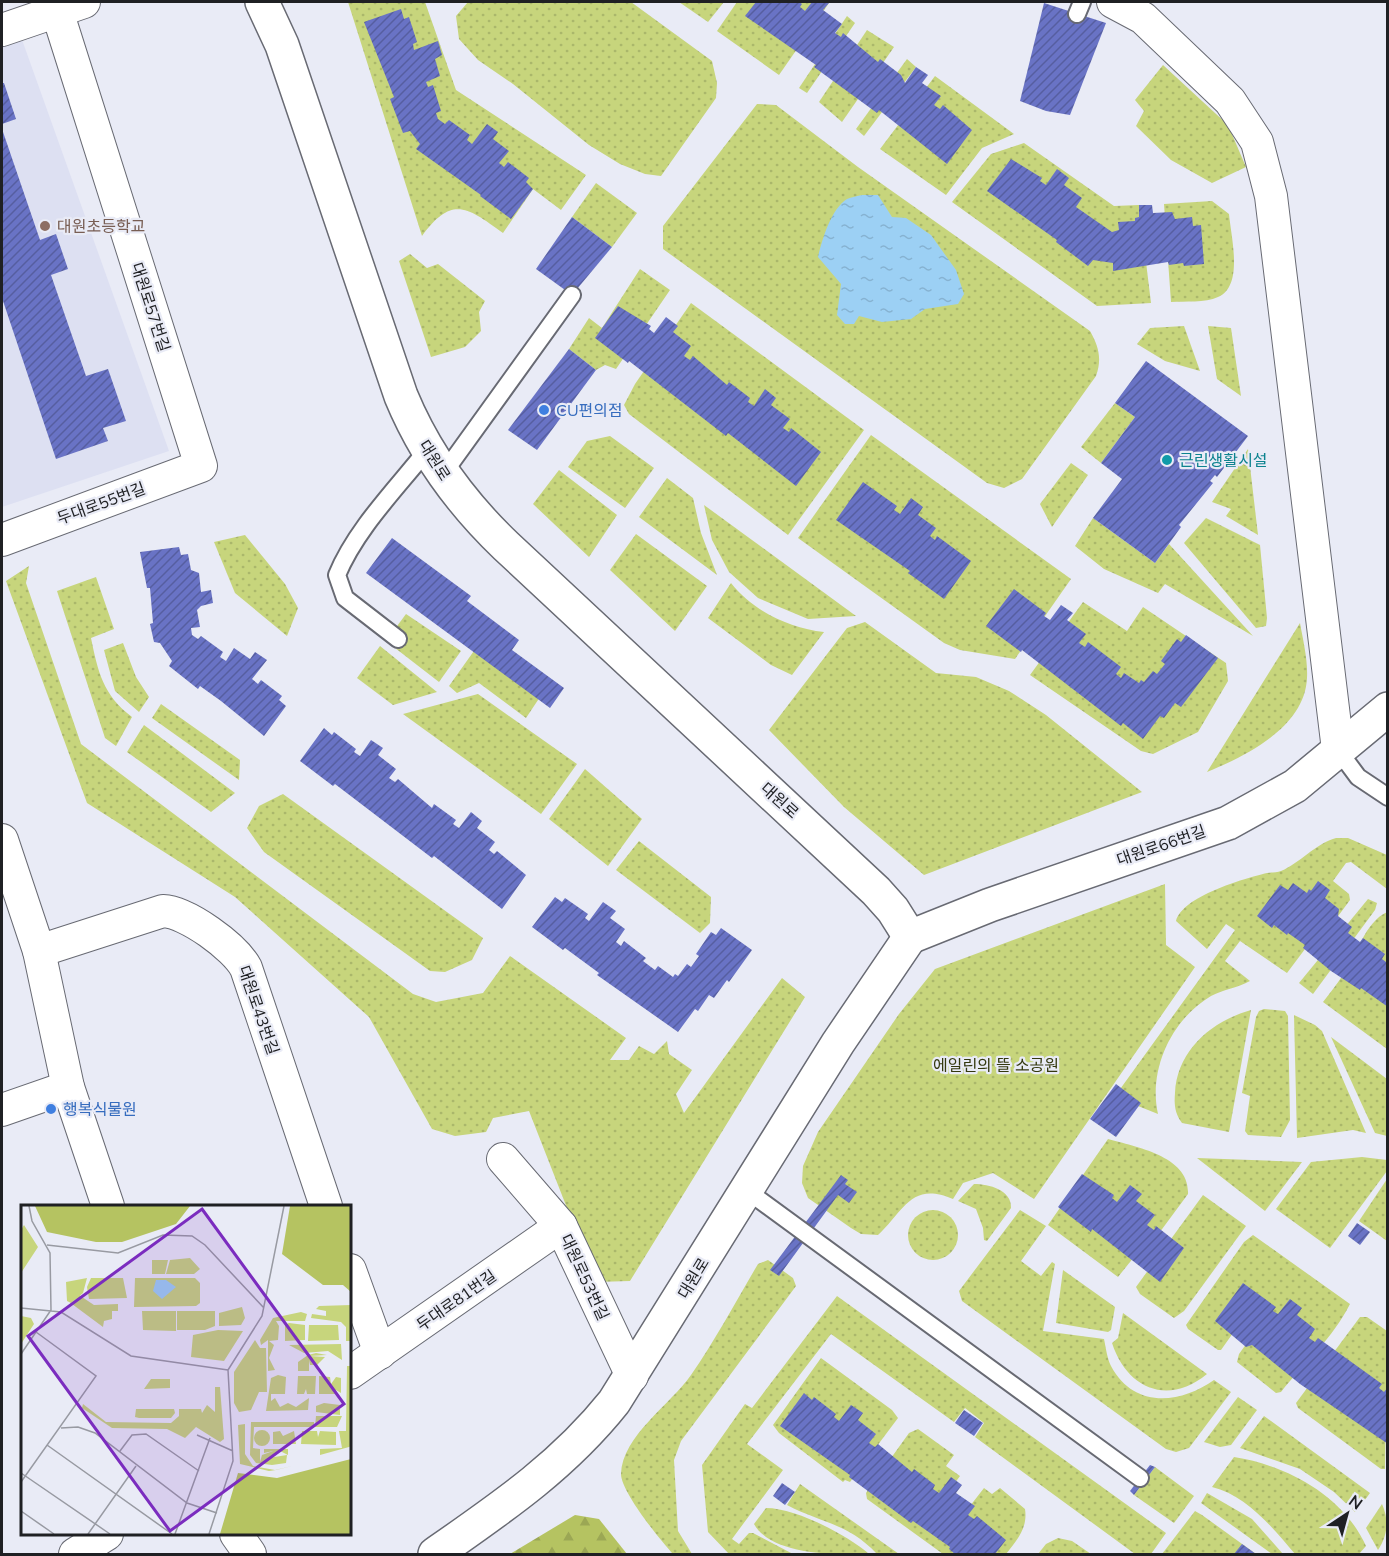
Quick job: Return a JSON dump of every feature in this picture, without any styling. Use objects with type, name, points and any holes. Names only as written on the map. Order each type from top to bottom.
[{"type":"street","name":"대원로","points":[[262,2],[282,45],[385,354],[411,419],[435,462],[459,497],[506,546],[876,891],[902,921],[910,937],[884,972],[632,1376],[590,1432],[549,1472],[435,1554]]},
{"type":"street","points":[[1113,2],[1143,18],[1230,101],[1257,142],[1271,196],[1338,750]]},
{"type":"street","points":[[2,30],[71,6]]},
{"type":"street","name":"대원로57번길","points":[[71,6],[201,466]]},
{"type":"street","name":"두대로55번길","points":[[2,540],[201,466]]},
{"type":"street","name":"대원로66번길","points":[[910,937],[990,905],[1228,823],[1295,786],[1388,709]]},
{"type":"street","points":[[2,840],[39,951],[68,1087],[108,1205]]},
{"type":"street","name":"대원로43번길","points":[[39,951],[163,910],[176,912],[233,950],[246,968],[326,1205]]},
{"type":"street","points":[[2,1110],[68,1087]]},
{"type":"street","name":"대원로53번길","points":[[503,1159],[561,1226],[632,1376]]},
{"type":"street","name":"두대로81번길","points":[[351,1372],[561,1226]]},
{"type":"street","points":[[351,1273],[380,1353]]},
{"type":"street","points":[[75,1554],[104,1535]]},
{"type":"street","points":[[237,1535],[250,1554]]},
{"type":"lane","points":[[398,639],[345,598],[338,575],[344,559],[359,537],[435,462],[572,295]]},
{"type":"lane","points":[[1338,750],[1349,768],[1358,777],[1388,797]]},
{"type":"lane","points":[[746,1190],[1140,1478]]},
{"type":"shaded area","name":"대원초등학교","points":[[21,37],[169,451],[2,507],[2,44]]},
{"type":"green space","points":[[348,2],[425,2],[456,90],[586,175],[561,210],[533,189],[503,233],[479,217],[460,209],[451,210],[442,215],[422,236]]},
{"type":"green space","points":[[468,2],[631,2],[712,61],[717,83],[716,98],[661,176],[645,174],[620,164],[589,145],[513,84],[478,60],[459,39],[456,16]]},
{"type":"green space","points":[[679,2],[724,2],[708,22]]},
{"type":"green space","points":[[737,2],[829,3],[779,75],[717,31]]},
{"type":"green space","points":[[847,16],[855,23],[807,93],[799,88]]},
{"type":"green space","points":[[867,30],[894,47],[842,122],[819,102]]},
{"type":"green space","points":[[907,59],[916,67],[864,136],[856,129]]},
{"type":"green space","points":[[1163,65],[1228,125],[1246,167],[1212,183],[1171,160],[1136,126],[1144,111],[1135,100]]},
{"type":"green space","points":[[935,76],[1014,134],[982,148],[946,195],[880,149]]},
{"type":"green space","points":[[757,104],[776,105],[858,167],[1090,331],[1099,353],[1096,376],[1022,479],[1004,488],[987,483],[663,249],[663,226]]},
{"type":"green space","points":[[1024,143],[1114,206],[1139,205],[1151,303],[1097,306],[952,202],[991,154]]},
{"type":"green space","points":[[596,183],[637,213],[612,247],[572,217]]},
{"type":"green space","points":[[1212,201],[1229,214],[1234,260],[1231,283],[1226,291],[1213,299],[1171,302],[1164,204]]},
{"type":"green space","points":[[410,254],[427,268],[438,264],[485,301],[479,312],[481,331],[465,347],[431,357],[399,261]]},
{"type":"green space","points":[[640,269],[670,290],[616,369],[605,365],[596,370],[569,349],[589,318],[602,328]]},
{"type":"green space","points":[[691,303],[864,430],[788,535],[629,414],[624,405],[635,384]]},
{"type":"green space","points":[[1184,326],[1200,371],[1165,361],[1137,344],[1150,328]]},
{"type":"green space","points":[[1208,326],[1231,328],[1241,396],[1217,379]]},
{"type":"green space","points":[[1115,403],[1135,417],[1101,463],[1081,447]]},
{"type":"green space","points":[[871,435],[1071,579],[1015,659],[960,650],[944,643],[798,538]]},
{"type":"green space","points":[[610,436],[654,468],[625,508],[568,467],[587,441]]},
{"type":"green space","points":[[1248,449],[1258,535],[1226,516],[1231,509],[1212,502]]},
{"type":"green space","points":[[1071,463],[1088,475],[1052,527],[1040,504]]},
{"type":"green space","points":[[559,470],[617,515],[589,557],[533,504]]},
{"type":"green space","points":[[667,478],[693,498],[701,533],[717,575],[639,517]]},
{"type":"green space","points":[[704,505],[856,616],[808,619],[758,598],[729,572],[712,540]]},
{"type":"green space","points":[[1093,518],[1155,563],[1169,544],[1253,636],[1165,584],[1158,593],[1104,569],[1075,546]]},
{"type":"green space","points":[[1206,518],[1260,545],[1266,626],[1256,628],[1184,543]]},
{"type":"green space","points":[[636,534],[707,586],[675,631],[610,570]]},
{"type":"green space","points":[[245,535],[285,584],[298,608],[287,636],[235,593],[214,542]]},
{"type":"green space","points":[[29,566],[26,583],[81,744],[413,994],[436,1002],[483,993],[510,956],[626,1038],[610,1060],[629,1060],[639,1046],[654,1054],[667,1041],[669,1054],[692,1070],[676,1094],[684,1113],[782,978],[805,997],[630,1281],[596,1282],[529,1111],[493,1118],[486,1132],[455,1136],[432,1129],[369,1017],[235,897],[87,803],[6,581]]},
{"type":"green space","points":[[96,577],[114,629],[91,638],[96,662],[108,691],[122,709],[132,717],[116,746],[105,738],[57,591]]},
{"type":"green space","points":[[731,583],[750,602],[773,617],[798,627],[824,632],[792,675],[771,665],[708,618]]},
{"type":"green space","points":[[1083,602],[1127,631],[1143,607],[1226,663],[1228,681],[1198,732],[1153,754],[1141,751],[1030,675]]},
{"type":"green space","points":[[406,614],[461,651],[439,682],[386,641]]},
{"type":"green space","points":[[865,622],[936,673],[976,677],[1009,691],[1046,715],[1142,792],[924,875],[844,807],[769,730],[847,628]]},
{"type":"green space","points":[[1300,623],[1307,678],[1304,695],[1296,711],[1285,725],[1255,748],[1207,772]]},
{"type":"green space","points":[[486,634],[544,691],[526,718],[479,683],[457,693],[449,686]]},
{"type":"green space","points":[[123,643],[136,677],[149,697],[139,712],[115,691],[104,650]]},
{"type":"green space","points":[[380,646],[437,692],[393,705],[357,678]]},
{"type":"green space","points":[[478,694],[577,764],[541,814],[403,714]]},
{"type":"green space","points":[[161,704],[240,760],[239,780],[152,718]]},
{"type":"green space","points":[[144,725],[235,793],[211,812],[127,752]]},
{"type":"green space","points":[[585,769],[642,819],[608,866],[549,819]]},
{"type":"green space","points":[[283,794],[483,938],[472,960],[445,972],[430,971],[264,852],[247,828],[259,806]]},
{"type":"green space","points":[[1336,838],[1348,838],[1387,855],[1387,889],[1351,862],[1346,863],[1333,881],[1349,894],[1350,900],[1333,923],[1311,941],[1287,973],[1240,941],[1225,961],[1250,981],[1211,996],[1197,1006],[1174,1032],[1160,1063],[1156,1097],[1158,1114],[1138,1106],[1118,1092],[1235,930],[1226,924],[1207,949],[1176,921],[1181,912],[1202,896],[1215,890],[1256,876],[1281,871]]},
{"type":"green space","points":[[639,841],[711,897],[710,923],[700,933],[616,870]]},
{"type":"green space","name":"에일린의 뜰 소공원","points":[[1165,884],[1166,945],[1195,967],[1034,1199],[993,1173],[963,1183],[953,1199],[939,1194],[918,1196],[902,1208],[878,1235],[861,1234],[808,1198],[802,1183],[803,1166],[818,1132],[899,1014],[935,969]]},
{"type":"green space","points":[[1368,899],[1377,903],[1375,910],[1313,994],[1299,983]]},
{"type":"green space","points":[[1387,912],[1387,1049],[1323,1002],[1343,975],[1367,931],[1379,917]]},
{"type":"green space","points":[[1264,1009],[1285,1011],[1288,1016],[1290,1120],[1281,1137],[1248,1135],[1245,1131],[1250,1096],[1242,1093],[1256,1017],[1259,1011]]},
{"type":"green space","points":[[1251,1010],[1229,1132],[1182,1123],[1176,1109],[1175,1093],[1182,1063],[1199,1039],[1210,1030]]},
{"type":"green space","points":[[1294,1015],[1322,1031],[1366,1133],[1353,1130],[1297,1138]]},
{"type":"green space","points":[[1331,1037],[1387,1079],[1387,1136],[1375,1133]]},
{"type":"green space","points":[[1108,1139],[1146,1150],[1171,1162],[1180,1170],[1186,1181],[1188,1194],[1154,1240],[1142,1247],[1118,1277],[1048,1225]]},
{"type":"green space","points":[[1362,1157],[1387,1160],[1387,1171],[1330,1248],[1276,1209],[1311,1162]]},
{"type":"green space","points":[[1197,1158],[1302,1162],[1265,1211]]},
{"type":"green space","points":[[1387,1179],[1387,1241],[1359,1221]]},
{"type":"green space","points":[[974,1184],[999,1189],[1004,1192],[1010,1202],[1011,1208],[987,1241],[984,1240],[983,1228],[976,1209],[958,1201]]},
{"type":"green space","points":[[1203,1195],[1246,1226],[1184,1311],[1174,1318],[1140,1294],[1136,1287]]},
{"type":"green space","points":[[938,1210],[951,1217],[957,1225],[957,1245],[951,1253],[943,1259],[928,1260],[915,1253],[909,1245],[908,1230],[915,1217],[923,1211]]},
{"type":"green space","points":[[1020,1210],[1046,1226],[1021,1261],[1041,1276],[1052,1262],[1055,1264],[1043,1331],[1104,1339],[1111,1366],[1121,1380],[1132,1390],[1145,1396],[1158,1398],[1187,1394],[1214,1380],[1231,1392],[1189,1448],[1176,1452],[1166,1449],[962,1301],[959,1291]]},
{"type":"green space","points":[[1253,1235],[1350,1304],[1327,1339],[1281,1392],[1276,1393],[1237,1362],[1239,1354],[1252,1336],[1238,1326],[1221,1350],[1218,1350],[1188,1329],[1186,1325],[1244,1242]]},
{"type":"green space","points":[[768,1260],[793,1278],[796,1286],[681,1441],[674,1460],[678,1531],[692,1554],[673,1554],[642,1516],[627,1492],[621,1474],[623,1460],[638,1434],[691,1375],[758,1264]]},
{"type":"green space","points":[[1063,1270],[1115,1307],[1111,1330],[1108,1332],[1056,1323]]},
{"type":"green space","points":[[837,1296],[1166,1533],[1151,1554],[1135,1554],[975,1437],[984,1423],[965,1408],[954,1422],[831,1334],[747,1444],[783,1470],[732,1539],[739,1544],[749,1533],[753,1533],[793,1554],[729,1554],[708,1532],[702,1465],[745,1404],[752,1408]]},
{"type":"green space","points":[[1123,1313],[1207,1374],[1192,1384],[1178,1389],[1150,1388],[1138,1381],[1119,1359],[1112,1343],[1118,1338]]},
{"type":"green space","points":[[1360,1317],[1367,1317],[1387,1331],[1385,1469],[1381,1469],[1298,1408],[1296,1403]]},
{"type":"green space","points":[[821,1358],[892,1410],[898,1418],[850,1482],[845,1480],[843,1482],[779,1433],[773,1425]]},
{"type":"green space","points":[[1238,1397],[1257,1410],[1231,1445],[1220,1447],[1204,1442]]},
{"type":"green space","points":[[1264,1416],[1370,1493],[1357,1511],[1355,1512],[1334,1492],[1300,1469],[1240,1448]]},
{"type":"green space","points":[[918,1429],[954,1455],[946,1466],[960,1476],[949,1491],[970,1506],[984,1488],[992,1494],[1000,1488],[1025,1509],[1023,1528],[1018,1539],[1006,1554],[943,1554],[867,1499],[866,1493],[909,1433]]},
{"type":"green space","points":[[1234,1457],[1273,1467],[1311,1485],[1343,1512],[1356,1528],[1366,1546],[1359,1554],[1295,1554],[1248,1505],[1212,1487]]},
{"type":"green space","points":[[1155,1467],[1194,1496],[1174,1523],[1134,1495]]},
{"type":"green space","points":[[800,1484],[899,1554],[877,1554],[845,1530],[787,1505]]},
{"type":"green space","points":[[1207,1493],[1252,1519],[1283,1554],[1272,1554],[1201,1503]]},
{"type":"green space","points":[[1382,1504],[1386,1516],[1386,1527],[1384,1539],[1378,1550],[1366,1528]]},
{"type":"green space","points":[[766,1508],[792,1513],[820,1524],[848,1539],[869,1554],[807,1551],[775,1542],[763,1535],[754,1524]]},
{"type":"green space","points":[[1195,1511],[1202,1515],[1256,1554],[1162,1554]]},
{"type":"green space","points":[[575,1515],[599,1519],[627,1554],[510,1554]]},
{"type":"green space","points":[[1058,1538],[1072,1541],[1091,1554],[1038,1554],[1046,1544]]},
{"type":"water","points":[[862,195],[878,195],[892,217],[906,218],[931,235],[956,270],[964,294],[958,304],[925,309],[911,319],[882,322],[859,316],[854,324],[845,324],[837,315],[841,284],[818,257],[836,210],[847,199]]},
{"type":"building","points":[[756,2],[799,2],[802,4],[800,7],[805,11],[812,2],[829,3],[823,10],[842,24],[835,33],[841,37],[843,33],[878,62],[880,59],[901,75],[905,83],[916,67],[928,75],[922,83],[941,96],[934,105],[940,109],[943,105],[972,130],[947,164],[879,110],[877,113],[814,67],[816,65],[745,16]]},
{"type":"building","points":[[1044,3],[1106,23],[1070,115],[1046,111],[1020,101]]},
{"type":"building","points":[[401,9],[404,19],[409,17],[417,42],[413,44],[414,50],[438,41],[442,55],[435,59],[440,76],[426,82],[428,87],[433,85],[441,111],[436,113],[438,119],[445,124],[449,120],[470,135],[467,140],[472,144],[487,124],[498,132],[493,139],[509,151],[499,163],[504,167],[508,162],[529,178],[526,182],[533,189],[511,219],[416,149],[420,144],[410,131],[403,133],[390,99],[394,97],[364,22]]},
{"type":"building","points":[[2,83],[4,83],[16,119],[2,124]]},
{"type":"building","points":[[2,129],[40,240],[56,234],[68,269],[51,275],[86,376],[108,369],[126,421],[103,428],[108,441],[56,459],[2,298]]},
{"type":"building","points":[[1011,159],[1042,178],[1040,181],[1046,185],[1057,169],[1069,178],[1064,185],[1082,198],[1076,207],[1112,232],[1119,230],[1118,222],[1135,221],[1135,218],[1139,217],[1139,205],[1152,205],[1153,213],[1172,212],[1175,219],[1192,217],[1193,226],[1201,225],[1204,264],[1184,266],[1183,263],[1169,265],[1168,262],[1113,271],[1113,263],[1093,260],[1088,266],[1056,242],[1057,240],[987,191]]},
{"type":"building","points":[[572,217],[612,247],[572,295],[536,269]]},
{"type":"building","points":[[618,306],[651,326],[649,329],[654,333],[666,317],[678,326],[673,332],[691,346],[684,356],[690,360],[693,356],[727,385],[729,382],[750,398],[748,402],[754,406],[765,389],[776,398],[771,405],[790,419],[783,428],[789,432],[791,428],[821,452],[796,486],[728,433],[726,436],[629,361],[628,363],[595,338]]},
{"type":"building","name":"CU편의점","points":[[569,349],[596,370],[537,450],[508,430]]},
{"type":"building","name":"근린생활시설","points":[[1146,361],[1248,436],[1217,477],[1215,475],[1210,481],[1213,483],[1179,525],[1181,527],[1155,563],[1093,518],[1122,479],[1101,463],[1135,417],[1115,403]]},
{"type":"building","points":[[863,482],[897,506],[894,510],[900,514],[911,498],[923,507],[918,515],[936,528],[930,536],[935,540],[937,536],[971,561],[944,599],[908,573],[910,571],[836,520]]},
{"type":"building","points":[[392,538],[471,596],[467,601],[519,640],[512,650],[564,688],[550,708],[366,573]]},
{"type":"building","points":[[179,547],[181,555],[188,554],[191,570],[199,573],[201,592],[211,590],[213,603],[201,606],[197,610],[200,627],[191,628],[192,635],[198,639],[201,636],[223,652],[220,657],[226,661],[234,648],[250,659],[255,652],[267,660],[252,679],[258,684],[261,680],[282,696],[279,700],[286,706],[264,736],[221,701],[200,686],[198,689],[169,666],[172,661],[160,643],[154,642],[150,624],[153,623],[150,588],[147,588],[140,552]]},
{"type":"building","points":[[1014,589],[1046,613],[1044,616],[1050,620],[1061,605],[1073,613],[1067,620],[1086,634],[1079,643],[1085,647],[1088,642],[1121,667],[1116,674],[1121,678],[1124,673],[1139,683],[1141,680],[1144,682],[1153,671],[1157,674],[1165,664],[1161,661],[1177,639],[1181,642],[1186,635],[1218,658],[1181,707],[1175,703],[1164,718],[1160,716],[1143,739],[1123,723],[1121,726],[1022,650],[1021,652],[986,626]]},
{"type":"building","points":[[324,728],[332,735],[334,732],[356,749],[354,752],[360,756],[371,740],[383,748],[378,755],[396,769],[389,778],[395,782],[398,779],[432,808],[434,804],[456,820],[453,824],[459,828],[471,812],[482,821],[477,828],[495,842],[489,850],[494,854],[497,851],[526,875],[502,909],[434,856],[432,858],[335,784],[333,786],[300,761]]},
{"type":"building","points":[[1318,881],[1330,890],[1325,898],[1339,909],[1338,916],[1352,927],[1348,933],[1360,942],[1363,938],[1385,954],[1382,959],[1386,962],[1388,960],[1388,1007],[1331,971],[1303,948],[1305,945],[1288,933],[1287,935],[1274,925],[1272,928],[1257,916],[1280,885],[1288,890],[1293,883],[1307,893]]},
{"type":"building","points":[[555,897],[562,902],[565,898],[588,914],[585,918],[589,921],[603,902],[616,911],[610,918],[625,929],[616,942],[621,946],[624,941],[646,958],[643,961],[655,970],[658,966],[673,977],[675,974],[678,976],[687,964],[691,967],[699,956],[696,954],[711,932],[716,935],[721,928],[752,950],[729,982],[727,980],[714,998],[709,995],[698,1011],[695,1009],[678,1032],[597,975],[599,973],[565,948],[563,950],[532,927]]},
{"type":"building","points":[[1116,1084],[1141,1103],[1116,1137],[1090,1119]]},
{"type":"building","points":[[1082,1174],[1114,1195],[1112,1198],[1117,1202],[1130,1185],[1142,1194],[1136,1201],[1155,1215],[1147,1225],[1154,1230],[1156,1226],[1184,1248],[1160,1282],[1092,1229],[1091,1232],[1058,1207]]},
{"type":"building","points":[[841,1175],[848,1180],[845,1184],[857,1192],[849,1203],[838,1195],[779,1276],[770,1270]]},
{"type":"building","points":[[1357,1223],[1370,1232],[1360,1245],[1348,1236]]},
{"type":"building","points":[[1243,1283],[1276,1307],[1273,1311],[1278,1314],[1290,1299],[1302,1308],[1297,1315],[1315,1329],[1309,1338],[1315,1342],[1318,1338],[1382,1384],[1379,1388],[1384,1392],[1388,1387],[1388,1444],[1300,1384],[1252,1345],[1246,1347],[1215,1321]]},
{"type":"building","points":[[804,1393],[812,1400],[814,1397],[836,1414],[834,1417],[839,1421],[851,1405],[863,1413],[858,1420],[876,1434],[869,1443],[875,1447],[878,1444],[912,1472],[914,1469],[935,1485],[933,1489],[939,1493],[951,1477],[962,1485],[956,1493],[975,1506],[968,1515],[974,1519],[977,1516],[1006,1540],[995,1554],[955,1554],[949,1549],[950,1547],[913,1521],[911,1523],[849,1477],[850,1475],[780,1426]]},
{"type":"building","points":[[964,1410],[983,1423],[974,1436],[955,1423]]},
{"type":"building","points":[[1150,1465],[1155,1467],[1134,1495],[1130,1491]]},
{"type":"building","points":[[782,1483],[795,1492],[785,1505],[773,1496]]},
{"type":"building","points":[[1242,1544],[1256,1554],[1234,1554]]},
{"type":"place","name":"대원초등학교","points":[[45,226]]},
{"type":"place","name":"CU편의점","points":[[544,410]]},
{"type":"place","name":"근린생활시설","points":[[1167,460]]},
{"type":"place","name":"행복식물원","points":[[51,1109]]}]
